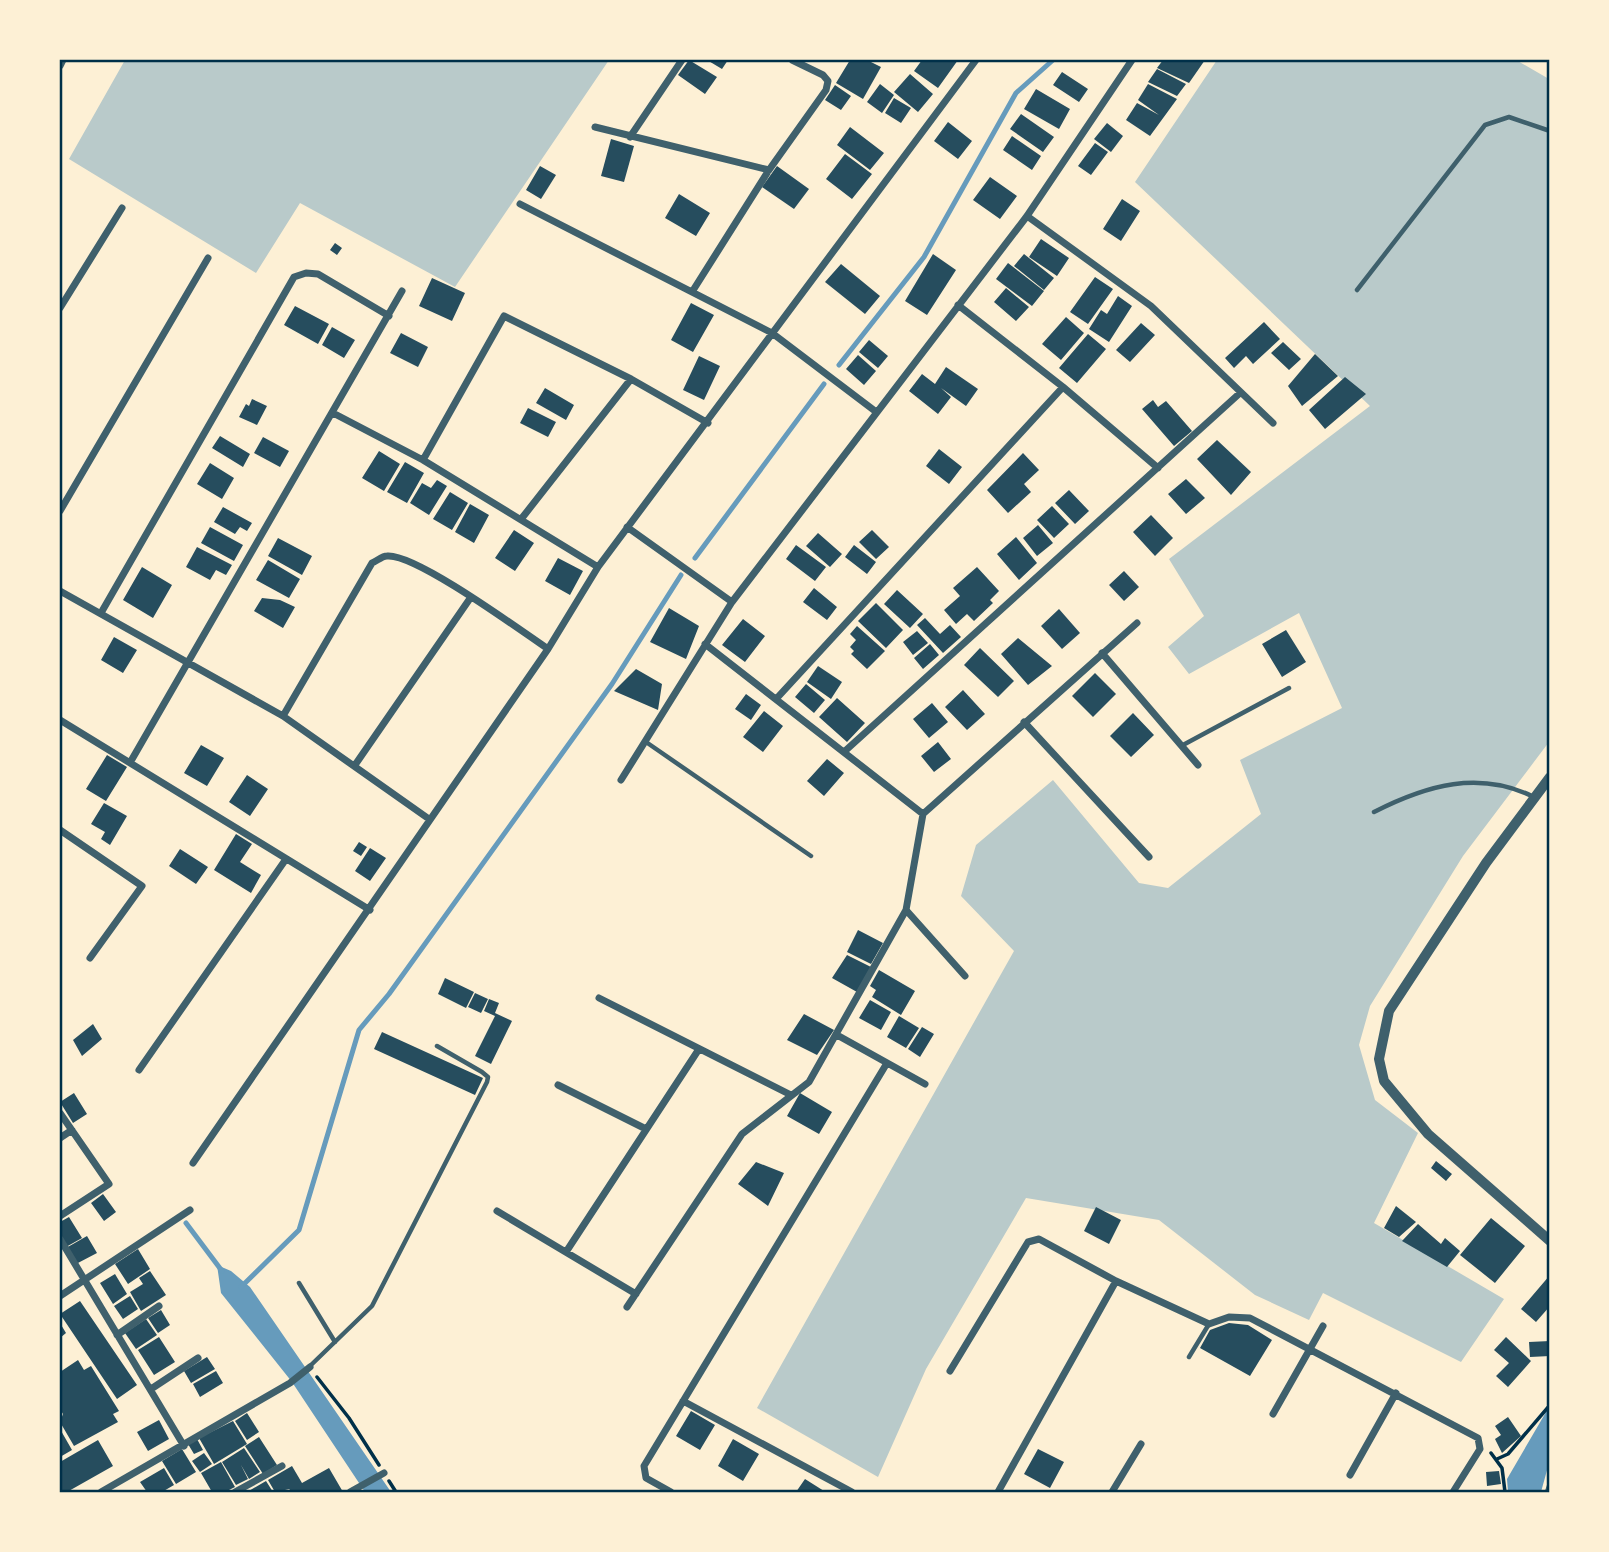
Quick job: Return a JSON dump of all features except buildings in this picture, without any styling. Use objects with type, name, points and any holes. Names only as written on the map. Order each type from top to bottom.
[{"type":"street","points":[[60,66],[63,60]]},
{"type":"street","points":[[630,137],[682,60]]},
{"type":"street","points":[[692,292],[769,170],[826,90],[828,81],[823,75],[792,60]]},
{"type":"street","points":[[193,1163],[548,649],[598,567],[708,423],[976,60]]},
{"type":"street","points":[[621,780],[732,602],[875,411],[1027,216],[1132,60]]},
{"type":"street","points":[[595,127],[769,170]]},
{"type":"street","points":[[520,204],[772,333],[875,411]]},
{"type":"street","points":[[60,308],[122,208]]},
{"type":"street","points":[[1027,216],[1151,306],[1273,424]]},
{"type":"street","points":[[60,511],[208,258]]},
{"type":"street","points":[[101,613],[294,277],[306,273],[318,274],[389,316]]},
{"type":"street","points":[[131,761],[402,291]]},
{"type":"street","points":[[958,305],[1063,387],[1158,468]]},
{"type":"street","points":[[423,460],[504,316],[631,379],[708,423]]},
{"type":"street","points":[[522,518],[631,379]]},
{"type":"street","points":[[777,698],[1063,387]]},
{"type":"street","points":[[845,751],[1240,393]]},
{"type":"street","points":[[333,414],[423,460],[522,518],[598,567]]},
{"type":"street","points":[[628,527],[732,602]]},
{"type":"street","points":[[282,716],[372,563],[385,556],[402,558],[471,597],[548,649]]},
{"type":"street","points":[[60,591],[282,716],[429,819]]},
{"type":"street","points":[[355,765],[471,597]]},
{"type":"street","points":[[627,1307],[742,1134],[809,1082],[906,910],[923,814],[1137,623]]},
{"type":"street","points":[[705,644],[923,814]]},
{"type":"street","points":[[1102,653],[1198,765]]},
{"type":"street","points":[[60,720],[131,761],[370,910]]},
{"type":"street","points":[[1024,722],[1149,857]]},
{"type":"street","points":[[1549,776],[1486,863],[1389,1011],[1379,1059],[1384,1081],[1428,1134],[1549,1241]]},
{"type":"street","points":[[60,831],[142,886],[90,958]]},
{"type":"street","points":[[139,1070],[286,859]]},
{"type":"street","points":[[906,910],[965,976]]},
{"type":"street","points":[[599,998],[791,1095]]},
{"type":"street","points":[[837,1035],[925,1084]]},
{"type":"street","points":[[566,1252],[699,1049]]},
{"type":"street","points":[[671,1493],[643,1474],[643,1466],[887,1062]]},
{"type":"street","points":[[558,1085],[646,1129]]},
{"type":"street","points":[[60,1113],[108,1181],[107,1187],[60,1216]]},
{"type":"street","points":[[60,1138],[72,1130]]},
{"type":"street","points":[[60,1296],[190,1210]]},
{"type":"street","points":[[497,1211],[636,1294]]},
{"type":"street","points":[[60,1239],[82,1281],[184,1446]]},
{"type":"street","points":[[950,1371],[1028,1242],[1040,1240],[1116,1281],[1209,1324],[1230,1317],[1250,1318],[1478,1438],[1481,1443],[1453,1493]]},
{"type":"street","points":[[998,1493],[1116,1281]]},
{"type":"street","points":[[117,1335],[159,1306]]},
{"type":"street","points":[[1273,1414],[1312,1350],[1323,1325]]},
{"type":"street","points":[[151,1389],[198,1358]]},
{"type":"street","points":[[101,1493],[290,1383],[308,1368]]},
{"type":"street","points":[[1350,1475],[1396,1393]]},
{"type":"street","points":[[682,1401],[852,1493]]},
{"type":"street","points":[[1112,1493],[1141,1444]]},
{"type":"street","points":[[235,1493],[282,1466]]},
{"type":"street","points":[[350,1493],[382,1474]]},
{"type":"lane","points":[[1357,290],[1485,125],[1496,119],[1509,117],[1549,131]]},
{"type":"lane","points":[[1183,745],[1289,688]]},
{"type":"lane","points":[[646,742],[811,856]]},
{"type":"lane","points":[[1374,812],[1440,786],[1465,782],[1510,785],[1535,797]]},
{"type":"lane","points":[[308,1368],[372,1306],[487,1082],[488,1077],[482,1072],[438,1046]]},
{"type":"lane","points":[[299,1283],[335,1342]]},
{"type":"lane","points":[[1189,1357],[1209,1324]]},
{"type":"lane","points":[[1547,1493],[1549,1483]]},
{"type":"path","points":[[308,1368],[349,1418],[396,1493]]},
{"type":"path","points":[[1497,1459],[1507,1454],[1549,1405]]},
{"type":"path","points":[[1481,1443],[1502,1468],[1504,1493]]},
{"type":"shaded area","points":[[125,60],[609,60],[455,287],[300,203],[256,273],[69,159]]},
{"type":"shaded area","points":[[1217,60],[1516,60],[1549,79],[1549,742],[1463,856],[1370,1006],[1359,1045],[1375,1100],[1418,1133],[1374,1223],[1504,1299],[1461,1362],[1323,1293],[1309,1320],[1255,1295],[1159,1220],[1026,1198],[926,1369],[878,1477],[757,1408],[1014,951],[961,896],[976,845],[1053,780],[1139,883],[1168,888],[1261,814],[1240,760],[1342,708],[1299,613],[1189,674],[1168,647],[1204,616],[1169,559],[1370,406],[1135,182]]},
{"type":"water","points":[[217,1265],[231,1271],[250,1287],[391,1492],[365,1492],[292,1382],[221,1293]]},
{"type":"water","points":[[1549,1407],[1549,1463],[1541,1492],[1508,1492],[1507,1479]]},
{"type":"waterway","points":[[839,365],[924,257],[1016,93],[1053,60]]},
{"type":"waterway","points":[[695,558],[824,384]]},
{"type":"waterway","points":[[241,1287],[299,1230],[359,1030],[389,994],[612,684],[681,575]]},
{"type":"waterway","points":[[186,1223],[222,1271]]}]
